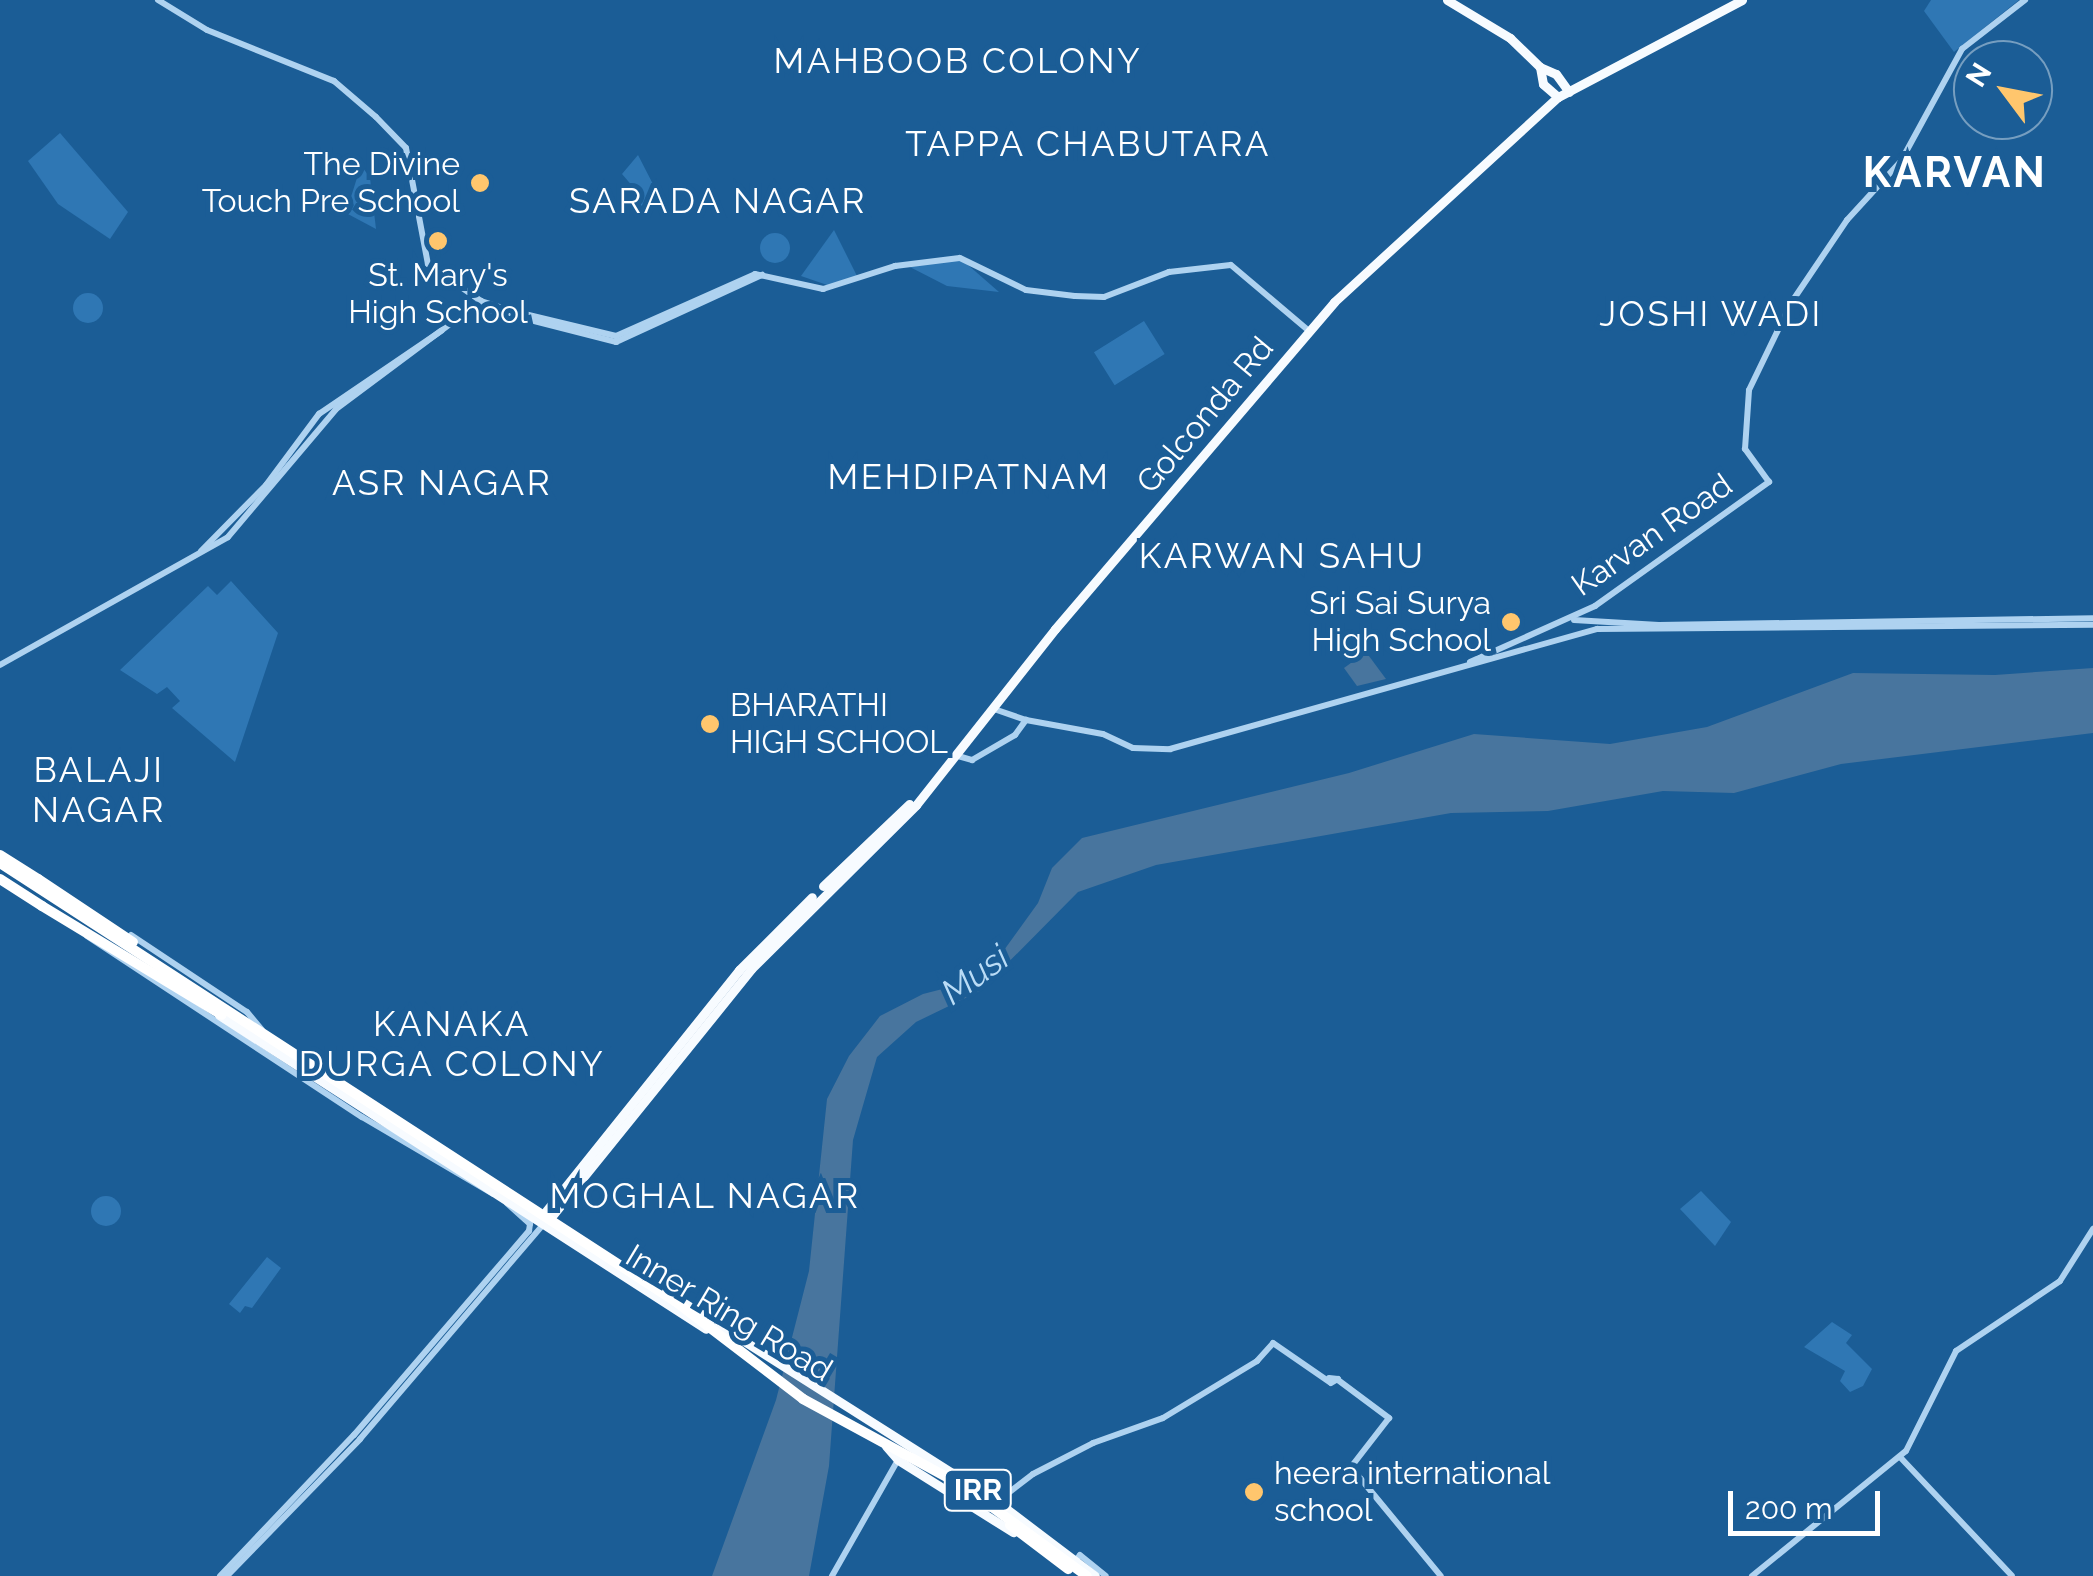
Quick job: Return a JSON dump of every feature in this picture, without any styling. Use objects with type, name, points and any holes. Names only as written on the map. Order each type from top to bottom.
[{"type":"highway","points":[[0,864],[38,879],[224,1012]]},
{"type":"highway","points":[[0,864],[42,906],[224,1012],[675,1301],[803,1399],[963,1486],[1087,1576]]},
{"type":"highway","points":[[0,864],[671,1307],[790,1396],[961,1492],[1074,1576]]},
{"type":"main road","points":[[1447,0],[1492,22],[1540,67],[1556,74],[1569,92]]},
{"type":"main road","name":"Golconda Rd","points":[[549,1214],[739,970],[924,794],[958,756],[1308,330],[1417,220],[1558,97],[1742,0]]},
{"type":"main road","points":[[1540,67],[1543,84],[1558,97]]},
{"type":"main road","points":[[0,864],[549,1214]]},
{"type":"main road","name":"Inner Ring Road","points":[[0,864],[80,927],[322,1085],[587,1256],[740,1343]]},
{"type":"main road","points":[[322,1085],[329,1073]]},
{"type":"main road","name":"Inner Ring Road","points":[[549,1214],[740,1343],[996,1501],[1078,1557],[1095,1576]]},
{"type":"main road","points":[[587,1256],[591,1242]]},
{"type":"main road","name":"Inner Ring Road","points":[[854,1416],[898,1460],[987,1514],[1074,1576]]},
{"type":"street","points":[[158,0],[206,30],[334,82],[398,136],[413,168],[428,264],[478,304],[616,342],[763,274],[823,289],[895,266],[970,258],[1026,290],[1104,297],[1169,272],[1231,265],[1308,330]]},
{"type":"street","name":"Karvan Road","points":[[1469,664],[1573,620],[1770,482],[1745,449],[1749,390],[1790,303],[1847,220],[1900,161],[1962,50],[2025,0]]},
{"type":"street","points":[[0,665],[200,552],[254,512],[336,409],[478,304]]},
{"type":"street","points":[[1573,620],[1659,626],[2093,622]]},
{"type":"street","name":"Karvan Road","points":[[994,708],[1026,720],[1103,734],[1133,748],[1170,749],[1574,633],[1573,620]]},
{"type":"street","points":[[1574,633],[2093,622]]},
{"type":"street","points":[[958,756],[972,760],[1015,735],[1026,720]]},
{"type":"street","points":[[80,927],[93,944],[483,1194],[494,1194]]},
{"type":"street","points":[[223,1576],[354,1436],[529,1231],[530,1224],[506,1203]]},
{"type":"street","points":[[223,1576],[360,1439],[542,1226]]},
{"type":"street","points":[[1752,1576],[1900,1457],[1920,1435],[1956,1351],[2060,1280],[2093,1229]]},
{"type":"street","points":[[987,1514],[996,1501],[1093,1443],[1164,1418],[1257,1361],[1273,1344],[1328,1378],[1334,1374],[1388,1418],[1351,1467],[1441,1576]]},
{"type":"street","points":[[1900,1457],[2012,1576]]},
{"type":"street","points":[[832,1576],[898,1460]]},
{"type":"street","points":[[1078,1557],[1106,1576]]},
{"type":"shaded area","points":[[1931,0],[2019,0],[1969,40],[1953,40],[1953,51],[1924,11]]},
{"type":"shaded area","points":[[60,133],[128,212],[110,239],[58,204],[28,161]]},
{"type":"shaded area","points":[[638,155],[656,190],[643,207],[632,200],[640,195],[622,174]]},
{"type":"shaded area","points":[[361,165],[370,178],[376,229],[346,213]]},
{"type":"shaded area","points":[[834,230],[858,278],[833,287],[801,276]]},
{"type":"shaded area","points":[[775,233],[789,242],[790,248],[781,262],[775,263],[761,254],[760,248],[769,234]]},
{"type":"shaded area","points":[[960,258],[999,292],[947,286],[906,265]]},
{"type":"shaded area","points":[[88,293],[99,297],[103,308],[99,319],[88,323],[77,319],[73,308],[77,297]]},
{"type":"shaded area","points":[[1144,321],[1165,354],[1115,385],[1094,352]]},
{"type":"shaded area","points":[[231,581],[278,633],[235,762],[172,708],[180,701],[167,687],[157,694],[120,670],[208,586],[217,595]]},
{"type":"shaded area","points":[[1701,1191],[1731,1222],[1715,1246],[1680,1209]]},
{"type":"shaded area","points":[[106,1196],[120,1205],[121,1211],[112,1225],[106,1226],[92,1217],[91,1211],[100,1197]]},
{"type":"shaded area","points":[[267,1257],[281,1268],[252,1308],[245,1306],[240,1313],[229,1304]]},
{"type":"shaded area","points":[[1832,1322],[1852,1335],[1846,1343],[1872,1369],[1863,1386],[1850,1392],[1840,1381],[1845,1371],[1804,1347]]},
{"type":"water","points":[[1366,652],[1386,679],[1357,686],[1344,668]]},
{"type":"water","name":"Musi","points":[[2093,668],[2093,733],[1841,764],[1734,793],[1663,791],[1548,811],[1451,813],[1156,865],[1078,892],[980,991],[916,1022],[877,1057],[853,1140],[829,1466],[809,1576],[712,1576],[776,1400],[809,1271],[827,1099],[849,1056],[880,1016],[923,994],[962,984],[999,957],[1038,903],[1052,868],[1082,838],[1349,773],[1474,734],[1610,744],[1707,727],[1853,673],[1995,675]]},
{"type":"place","name":"The Divine Touch Pre School","points":[[480,183]]},
{"type":"place","name":"St. Mary's High School","points":[[438,241]]},
{"type":"place","name":"Sri Sai Surya High School","points":[[1511,622]]},
{"type":"place","name":"BHARATHI HIGH SCHOOL","points":[[710,724]]},
{"type":"place","name":"heera international school","points":[[1254,1492]]},
{"type":"district","name":"MAHBOOB COLONY","points":[[958,61]]},
{"type":"district","name":"TAPPA CHABUTARA","points":[[1088,144]]},
{"type":"district","name":"KARVAN","points":[[1955,173]]},
{"type":"district","name":"SARADA NAGAR","points":[[718,201]]},
{"type":"district","name":"JOSHI WADI","points":[[1711,314]]},
{"type":"district","name":"MEHDIPATNAM","points":[[969,477]]},
{"type":"district","name":"ASR NAGAR","points":[[442,483]]},
{"type":"district","name":"KARWAN SAHU","points":[[1282,556]]},
{"type":"district","name":"BALAJI NAGAR","points":[[99,790]]},
{"type":"district","name":"KANAKA DURGA COLONY","points":[[452,1044]]},
{"type":"district","name":"MOGHAL NAGAR","points":[[705,1196]]}]
